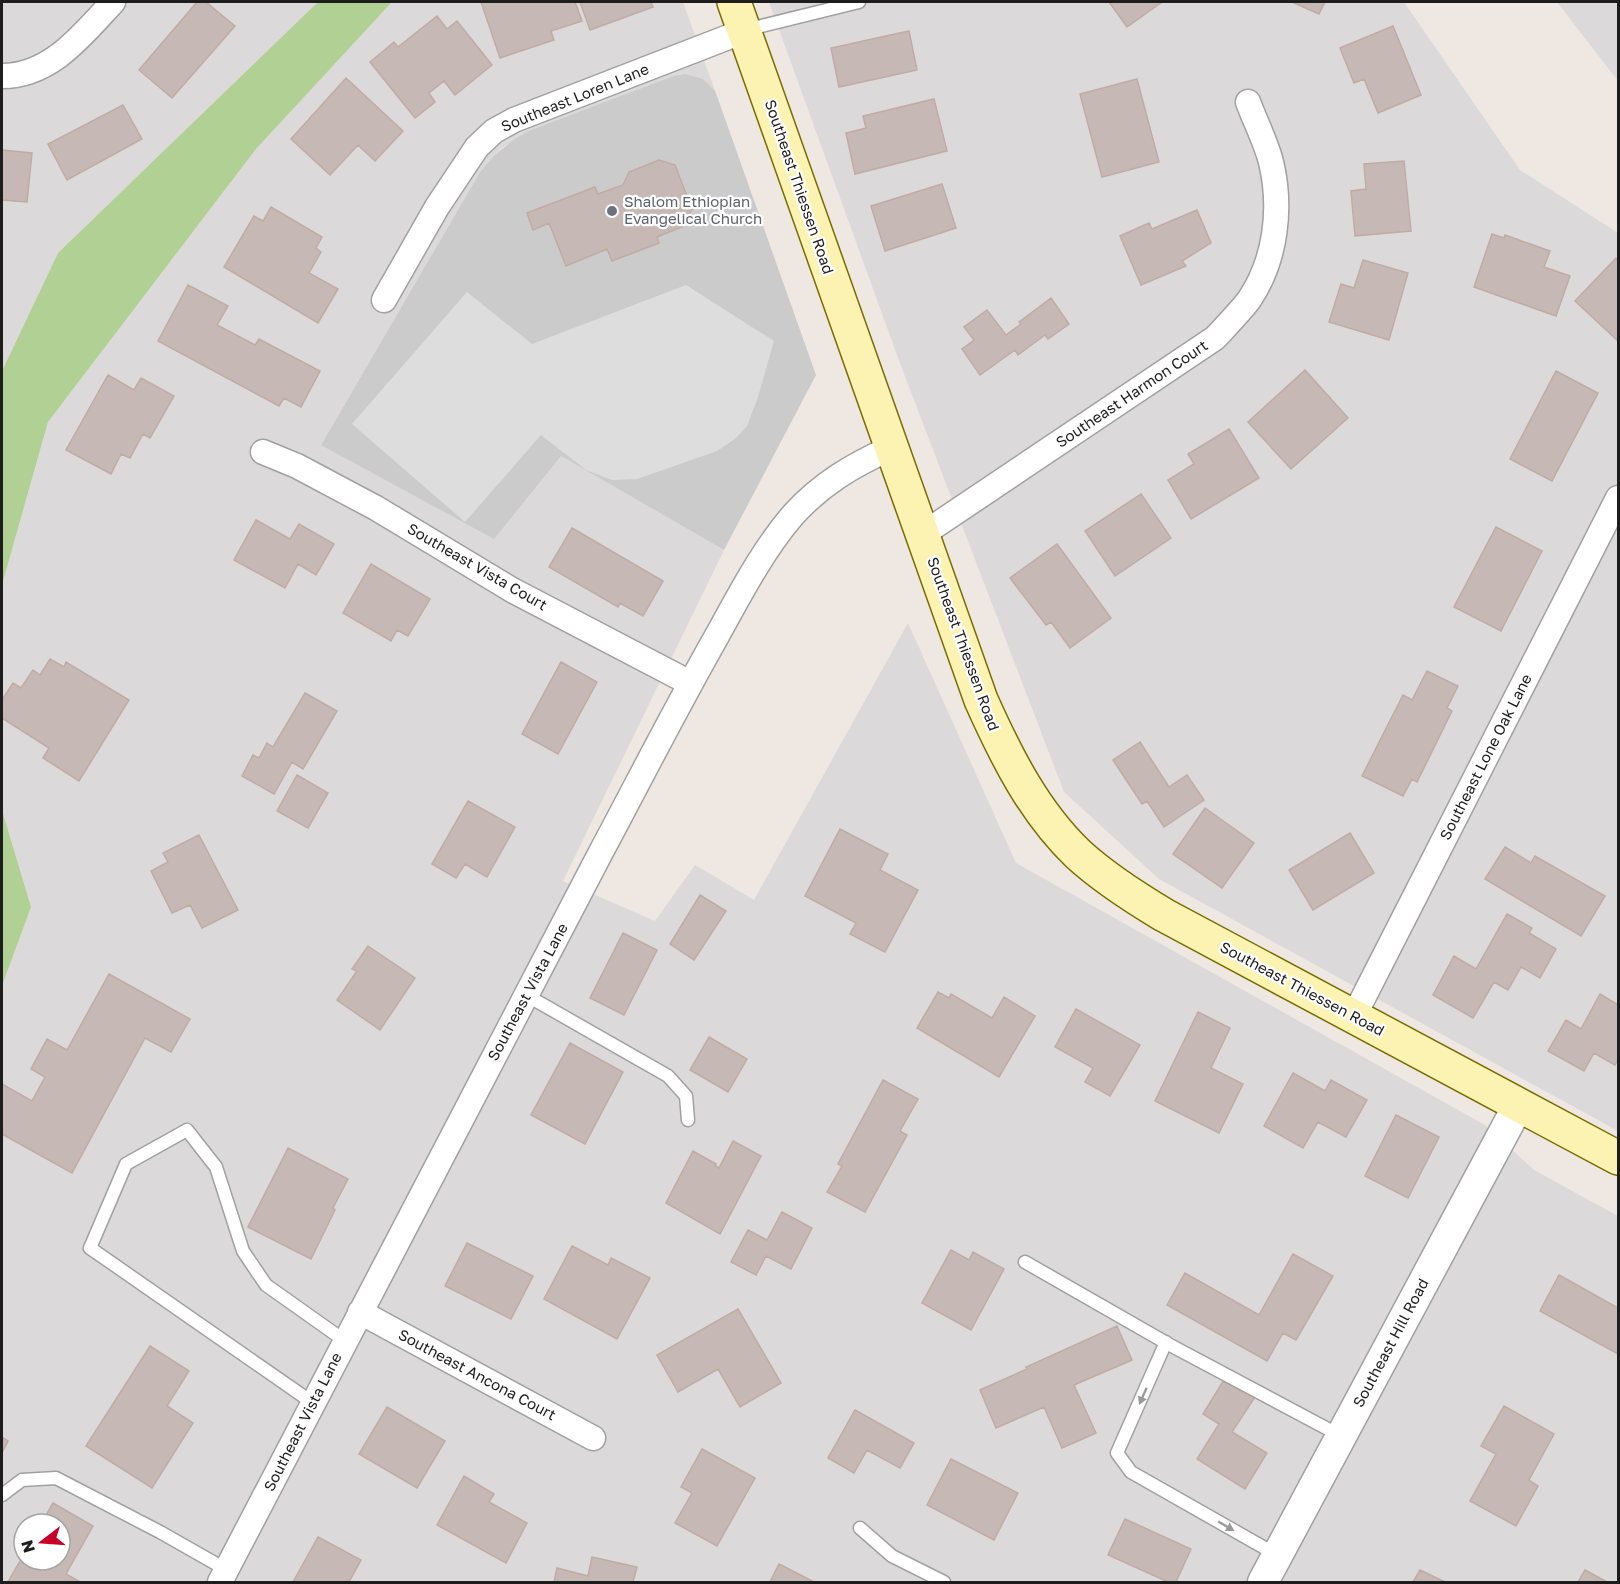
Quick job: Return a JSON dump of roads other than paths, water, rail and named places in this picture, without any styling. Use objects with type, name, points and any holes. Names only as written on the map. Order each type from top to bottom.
[{"type":"main road","name":"Southeast Thiessen Road","points":[[739,16],[981,700],[1016,773],[1059,833],[1079,855],[1124,890],[1164,915],[1618,1158]]},
{"type":"street","points":[[2,76],[15,76],[45,65],[71,47],[113,2]]},
{"type":"street","name":"Southeast Loren Lane","points":[[384,300],[437,207],[477,147],[494,131],[739,16]]},
{"type":"street","name":"Southeast Harmon Court","points":[[922,534],[1215,338],[1249,300],[1263,274],[1272,246],[1277,216],[1271,160],[1248,102]]},
{"type":"street","name":"Southeast Vista Lane","points":[[223,1576],[690,683],[740,594],[792,516],[834,477],[891,448]]},
{"type":"street","name":"Southeast Vista Court","points":[[263,452],[297,466],[376,508],[512,590],[690,683]]},
{"type":"street","name":"Southeast Lone Oak Lane","points":[[1354,1016],[1618,498]]},
{"type":"street","name":"Southeast Hill Road","points":[[1263,1582],[1519,1104]]},
{"type":"street","name":"Southeast Ancona Court","points":[[360,1312],[593,1438]]},
{"type":"lane","points":[[739,16],[860,2]]},
{"type":"lane","points":[[526,995],[668,1076],[686,1096],[688,1120]]},
{"type":"lane","points":[[313,1403],[90,1248],[126,1164],[187,1130],[216,1167],[243,1251],[266,1285],[345,1341]]},
{"type":"lane","points":[[1025,1262],[1341,1437]]},
{"type":"lane","points":[[1166,1342],[1117,1453],[1131,1472],[1277,1555]]},
{"type":"lane","points":[[2,1496],[22,1480],[56,1478],[160,1532],[223,1576]]},
{"type":"lane","points":[[860,1528],[892,1556],[944,1582]]},
{"type":"place","name":"Shalom Ethiopian Evangelical Church","points":[[612,211]]}]
